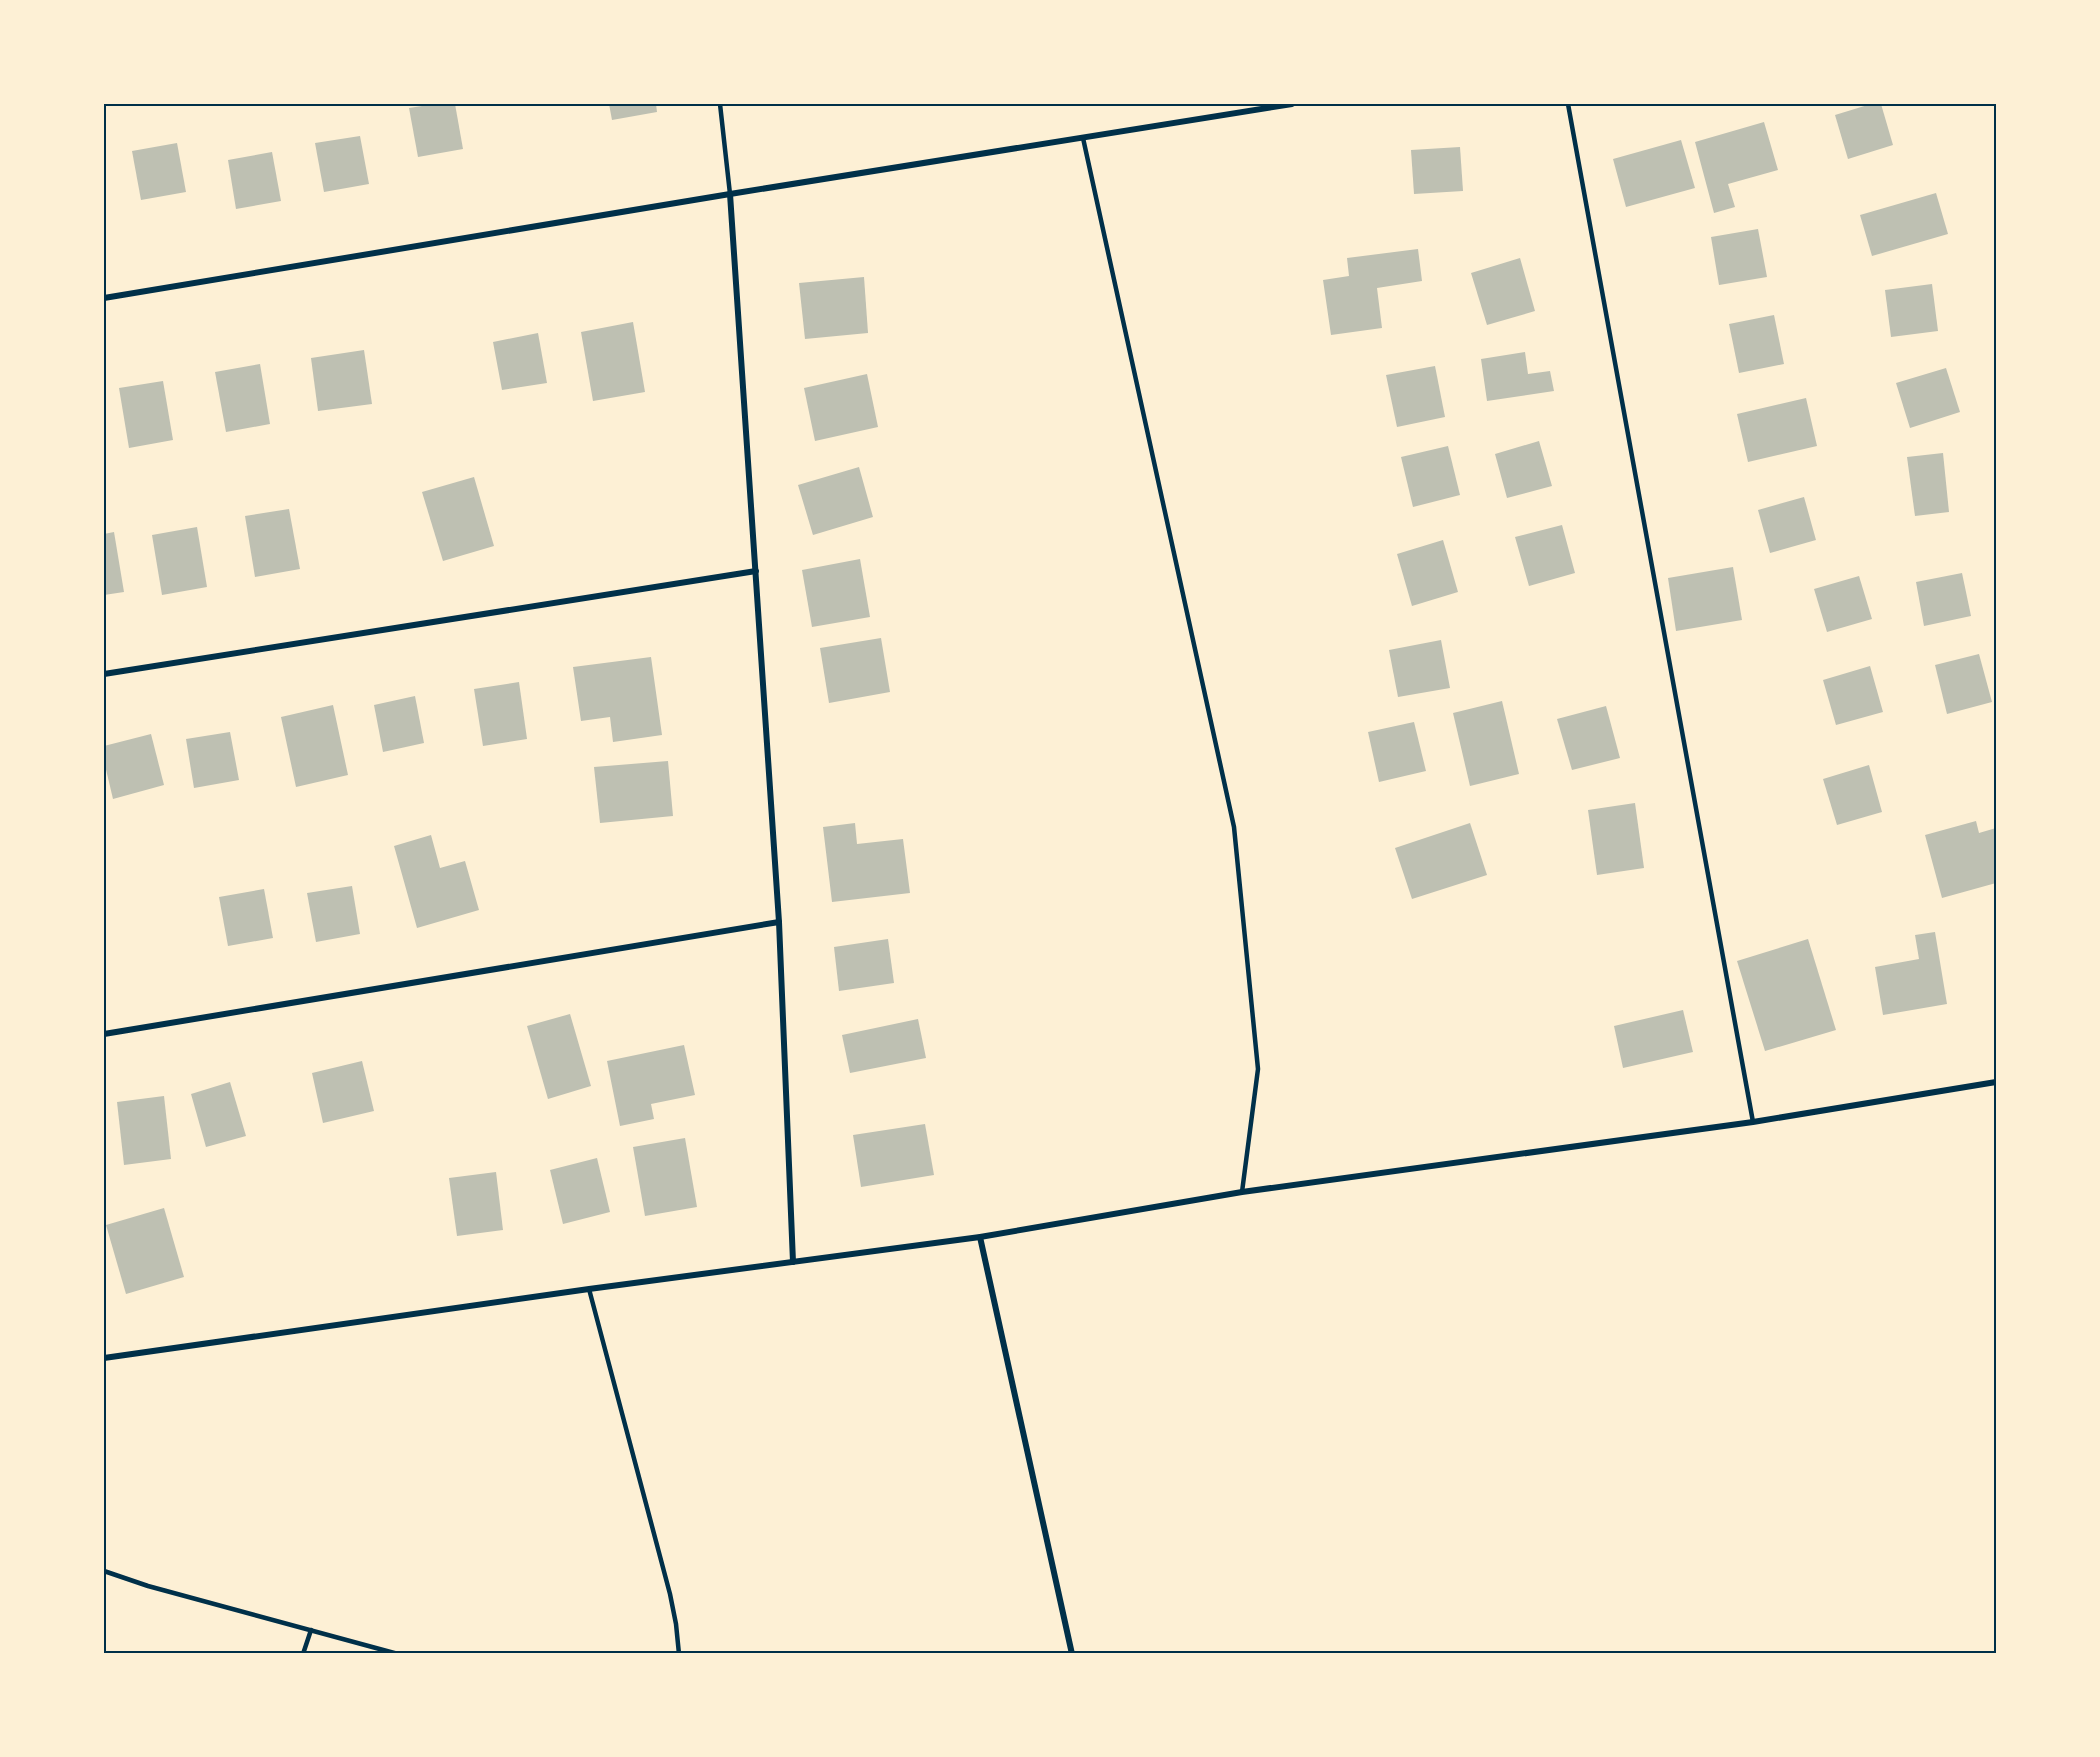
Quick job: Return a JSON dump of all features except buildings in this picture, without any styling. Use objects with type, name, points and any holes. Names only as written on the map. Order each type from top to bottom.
[{"type":"street","points":[[104,298],[1292,104]]},
{"type":"street","points":[[730,194],[779,922],[793,1262]]},
{"type":"street","points":[[104,674],[756,571]]},
{"type":"street","points":[[104,1034],[779,922]]},
{"type":"street","points":[[104,1358],[589,1289],[980,1238],[1242,1192],[1753,1122],[1996,1082]]},
{"type":"street","points":[[980,1238],[1072,1653]]},
{"type":"lane","points":[[720,104],[730,194]]},
{"type":"lane","points":[[1568,104],[1753,1122]]},
{"type":"lane","points":[[1083,138],[1234,826],[1258,1069],[1242,1192]]},
{"type":"lane","points":[[589,1289],[670,1594],[679,1653]]},
{"type":"lane","points":[[104,1571],[148,1586],[398,1653]]},
{"type":"lane","points":[[303,1653],[311,1630]]}]
